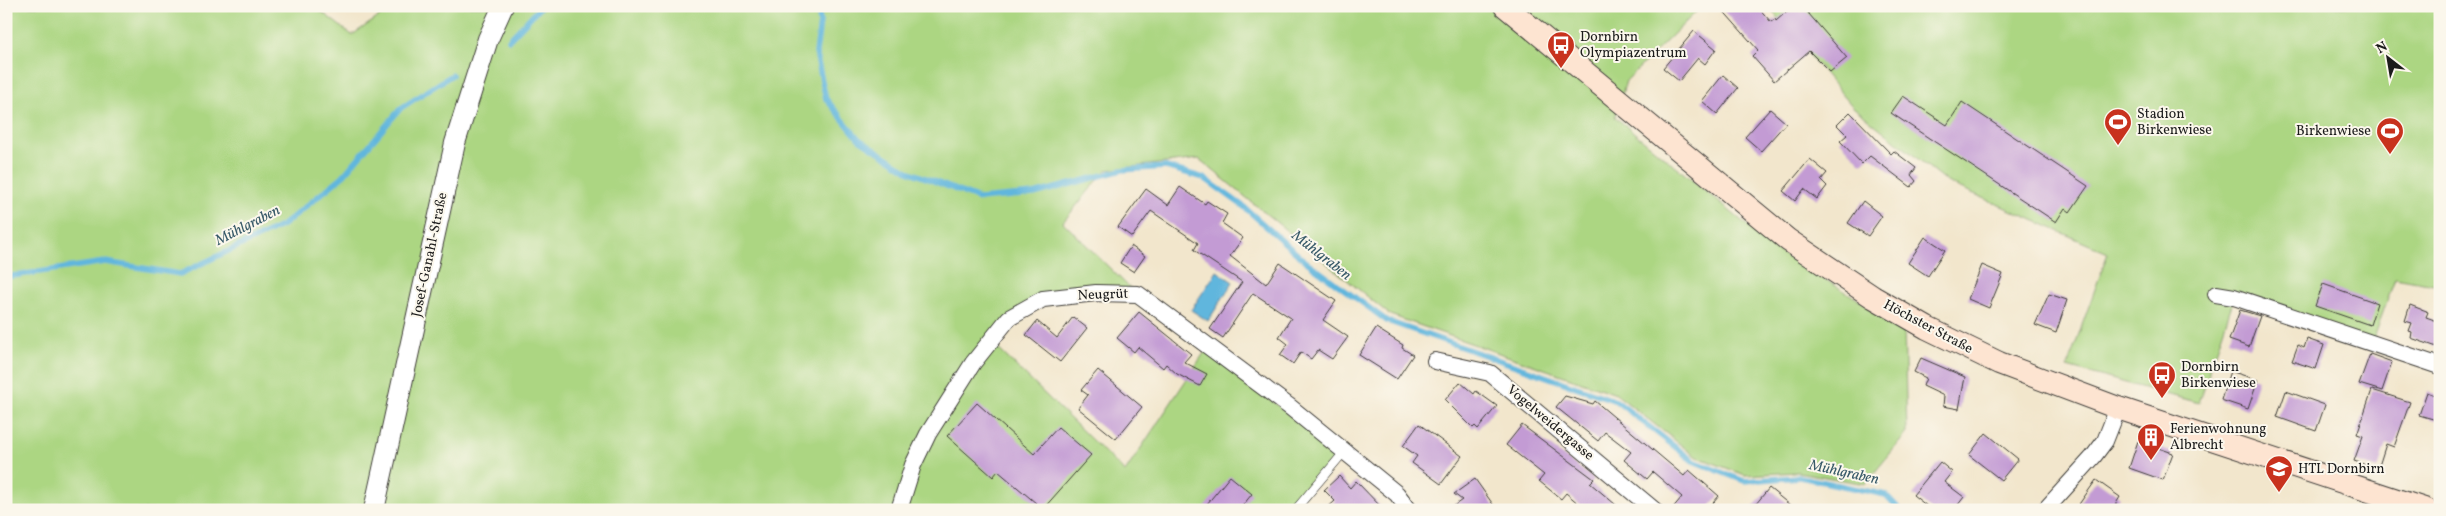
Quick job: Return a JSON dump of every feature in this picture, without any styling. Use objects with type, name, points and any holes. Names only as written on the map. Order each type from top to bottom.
[{"type":"main road","name":"Höchster Straße","points":[[1505,6],[1788,240],[1873,298],[1927,328],[1998,364],[2118,408],[2427,510]]},
{"type":"street","name":"Josef-Ganahl-Straße","points":[[374,510],[455,143],[488,40],[503,6]]},
{"type":"street","name":"Neugrüt","points":[[899,510],[913,465],[928,434],[973,363],[1009,318],[1043,299],[1096,293],[1138,294],[1290,406],[1397,494],[1409,510]]},
{"type":"street","points":[[2216,294],[2234,297],[2440,366]]},
{"type":"street","name":"Vogelweidergasse","points":[[1435,361],[1490,373],[1654,510]]},
{"type":"street","points":[[2045,510],[2105,441],[2118,408]]},
{"type":"lane","points":[[1295,510],[1345,451]]},
{"type":"green space","points":[[6,6],[314,6],[352,35],[395,6],[1702,6],[1626,81],[1615,117],[1781,253],[1904,327],[1907,433],[1865,484],[1798,472],[1745,475],[1695,456],[1616,394],[1390,315],[1199,159],[1106,170],[1063,222],[1134,292],[1043,297],[987,338],[1125,472],[1206,350],[1340,454],[1292,510],[6,510]]},
{"type":"green space","name":"Stadion Birkenwiese","points":[[1768,6],[2440,6],[2440,286],[2395,278],[2373,341],[2233,301],[2199,403],[2067,367],[2108,253],[1947,182],[1853,107]]},
{"type":"water","points":[[1217,271],[1233,282],[1208,321],[1191,310]]},
{"type":"building","points":[[1719,6],[1757,6],[1771,22],[1775,19],[1776,21],[1793,6],[1802,6],[1847,58],[1830,72],[1809,51],[1774,81],[1752,56],[1758,50]]},
{"type":"building","points":[[1694,31],[1716,49],[1705,64],[1698,58],[1679,81],[1663,68]]},
{"type":"building","points":[[1723,75],[1738,88],[1717,114],[1702,101]]},
{"type":"building","points":[[1903,96],[1947,125],[1962,102],[2088,186],[2070,212],[2065,208],[2056,222],[1891,113]]},
{"type":"building","points":[[1770,109],[1786,123],[1761,151],[1745,137]]},
{"type":"building","points":[[1850,112],[1891,154],[1894,151],[1916,168],[1911,175],[1916,181],[1911,187],[1870,156],[1862,164],[1840,141],[1847,135],[1837,125]]},
{"type":"building","points":[[1810,159],[1827,173],[1821,180],[1827,186],[1817,199],[1804,189],[1795,201],[1783,191]]},
{"type":"building","points":[[1180,187],[1205,204],[1207,201],[1227,214],[1222,223],[1243,238],[1230,256],[1266,284],[1280,263],[1336,301],[1323,320],[1348,337],[1332,359],[1318,350],[1311,359],[1301,352],[1293,364],[1280,355],[1288,344],[1279,337],[1291,318],[1253,293],[1223,338],[1210,329],[1242,282],[1194,250],[1198,243],[1151,211],[1132,237],[1118,227],[1146,189],[1168,205]]},
{"type":"building","points":[[1863,201],[1882,216],[1868,236],[1848,223]]},
{"type":"building","points":[[1925,237],[1945,250],[1928,276],[1908,263]]},
{"type":"building","points":[[1131,246],[1145,256],[1134,272],[1120,263]]},
{"type":"building","points":[[1982,265],[2003,274],[1989,308],[1968,299]]},
{"type":"building","points":[[2323,284],[2377,303],[2370,325],[2315,306]]},
{"type":"building","points":[[2049,294],[2067,300],[2056,333],[2035,325]]},
{"type":"building","points":[[2410,305],[2428,312],[2426,317],[2440,322],[2440,338],[2437,347],[2411,338],[2412,332],[2409,331],[2412,323],[2405,321]]},
{"type":"building","points":[[2240,310],[2260,316],[2249,347],[2229,340]]},
{"type":"building","points":[[1139,312],[1191,354],[1184,362],[1207,374],[1200,386],[1177,374],[1166,364],[1163,368],[1138,347],[1134,352],[1117,338]]},
{"type":"building","points":[[1073,317],[1087,328],[1060,362],[1026,335],[1037,321],[1057,338]]},
{"type":"building","points":[[1376,328],[1403,345],[1402,348],[1413,355],[1397,379],[1359,355]]},
{"type":"building","points":[[2307,339],[2324,345],[2316,369],[2292,361],[2298,345],[2304,348]]},
{"type":"building","points":[[2370,354],[2392,362],[2382,391],[2359,384]]},
{"type":"building","points":[[1921,358],[1965,377],[1959,409],[1943,406],[1944,396],[1923,386],[1926,378],[1914,372]]},
{"type":"building","points":[[1098,370],[1142,407],[1116,439],[1078,408],[1088,395],[1081,390]]},
{"type":"building","points":[[2230,371],[2258,380],[2248,409],[2221,400]]},
{"type":"building","points":[[1460,382],[1474,394],[1476,391],[1497,406],[1478,429],[1475,426],[1473,428],[1445,400]]},
{"type":"building","points":[[2372,390],[2410,402],[2394,447],[2386,444],[2378,469],[2354,461],[2363,436],[2357,434]]},
{"type":"building","points":[[2286,391],[2325,405],[2316,431],[2277,417]]},
{"type":"building","points":[[2427,392],[2440,397],[2440,421],[2419,415]]},
{"type":"building","points":[[1565,396],[1593,404],[1595,401],[1684,476],[1689,470],[1719,496],[1707,510],[1671,510],[1682,497],[1653,472],[1647,479],[1624,460],[1631,452],[1605,432],[1598,441],[1556,407]]},
{"type":"building","points":[[977,403],[1034,454],[1058,427],[1091,455],[1043,509],[998,471],[993,477],[947,436]]},
{"type":"building","points":[[1419,424],[1462,456],[1441,484],[1412,463],[1417,456],[1403,446]]},
{"type":"building","points":[[1522,425],[1594,479],[1590,483],[1622,510],[1586,510],[1566,493],[1561,499],[1539,481],[1544,475],[1506,445]]},
{"type":"building","points":[[1986,433],[2018,459],[2001,480],[1969,455]]},
{"type":"building","name":"Ferienwohnung Albrecht","points":[[2138,441],[2173,453],[2163,480],[2129,468]]},
{"type":"building","points":[[1940,462],[1952,472],[1944,482],[1964,497],[1954,510],[1932,510],[1913,495]]},
{"type":"building","points":[[1230,476],[1252,494],[1239,510],[1202,510]]},
{"type":"building","points":[[1339,476],[1350,488],[1356,481],[1384,510],[1325,510],[1335,501],[1324,490]]},
{"type":"building","points":[[1475,479],[1497,510],[1448,510],[1462,500],[1454,494]]},
{"type":"building","points":[[2096,480],[2120,497],[2112,510],[2075,510]]},
{"type":"building","points":[[1769,488],[1796,510],[1751,510]]},
{"type":"waterway","name":"Mühlgraben","points":[[509,40],[541,6]]},
{"type":"waterway","name":"Mühlgraben","points":[[818,6],[820,22],[816,53],[826,99],[859,139],[908,171],[979,199],[1034,194],[1122,170],[1166,167],[1204,178],[1243,206],[1304,260],[1387,321],[1616,401],[1693,461],[1744,481],[1800,477],[1886,495],[1900,510]]},
{"type":"waterway","name":"Mühlgraben","points":[[6,277],[105,262],[180,274],[283,225],[342,177],[401,108],[452,75]]},
{"type":"place","name":"Dornbirn Olympiazentrum","points":[[1561,69]]},
{"type":"place","name":"Stadion Birkenwiese","points":[[2118,146]]},
{"type":"place","name":"Birkenwiese","points":[[2390,155]]},
{"type":"place","name":"Dornbirn Birkenwiese","points":[[2162,399]]},
{"type":"place","name":"Ferienwohnung Albrecht","points":[[2151,461]]},
{"type":"place","name":"HTL Dornbirn","points":[[2279,493]]}]
